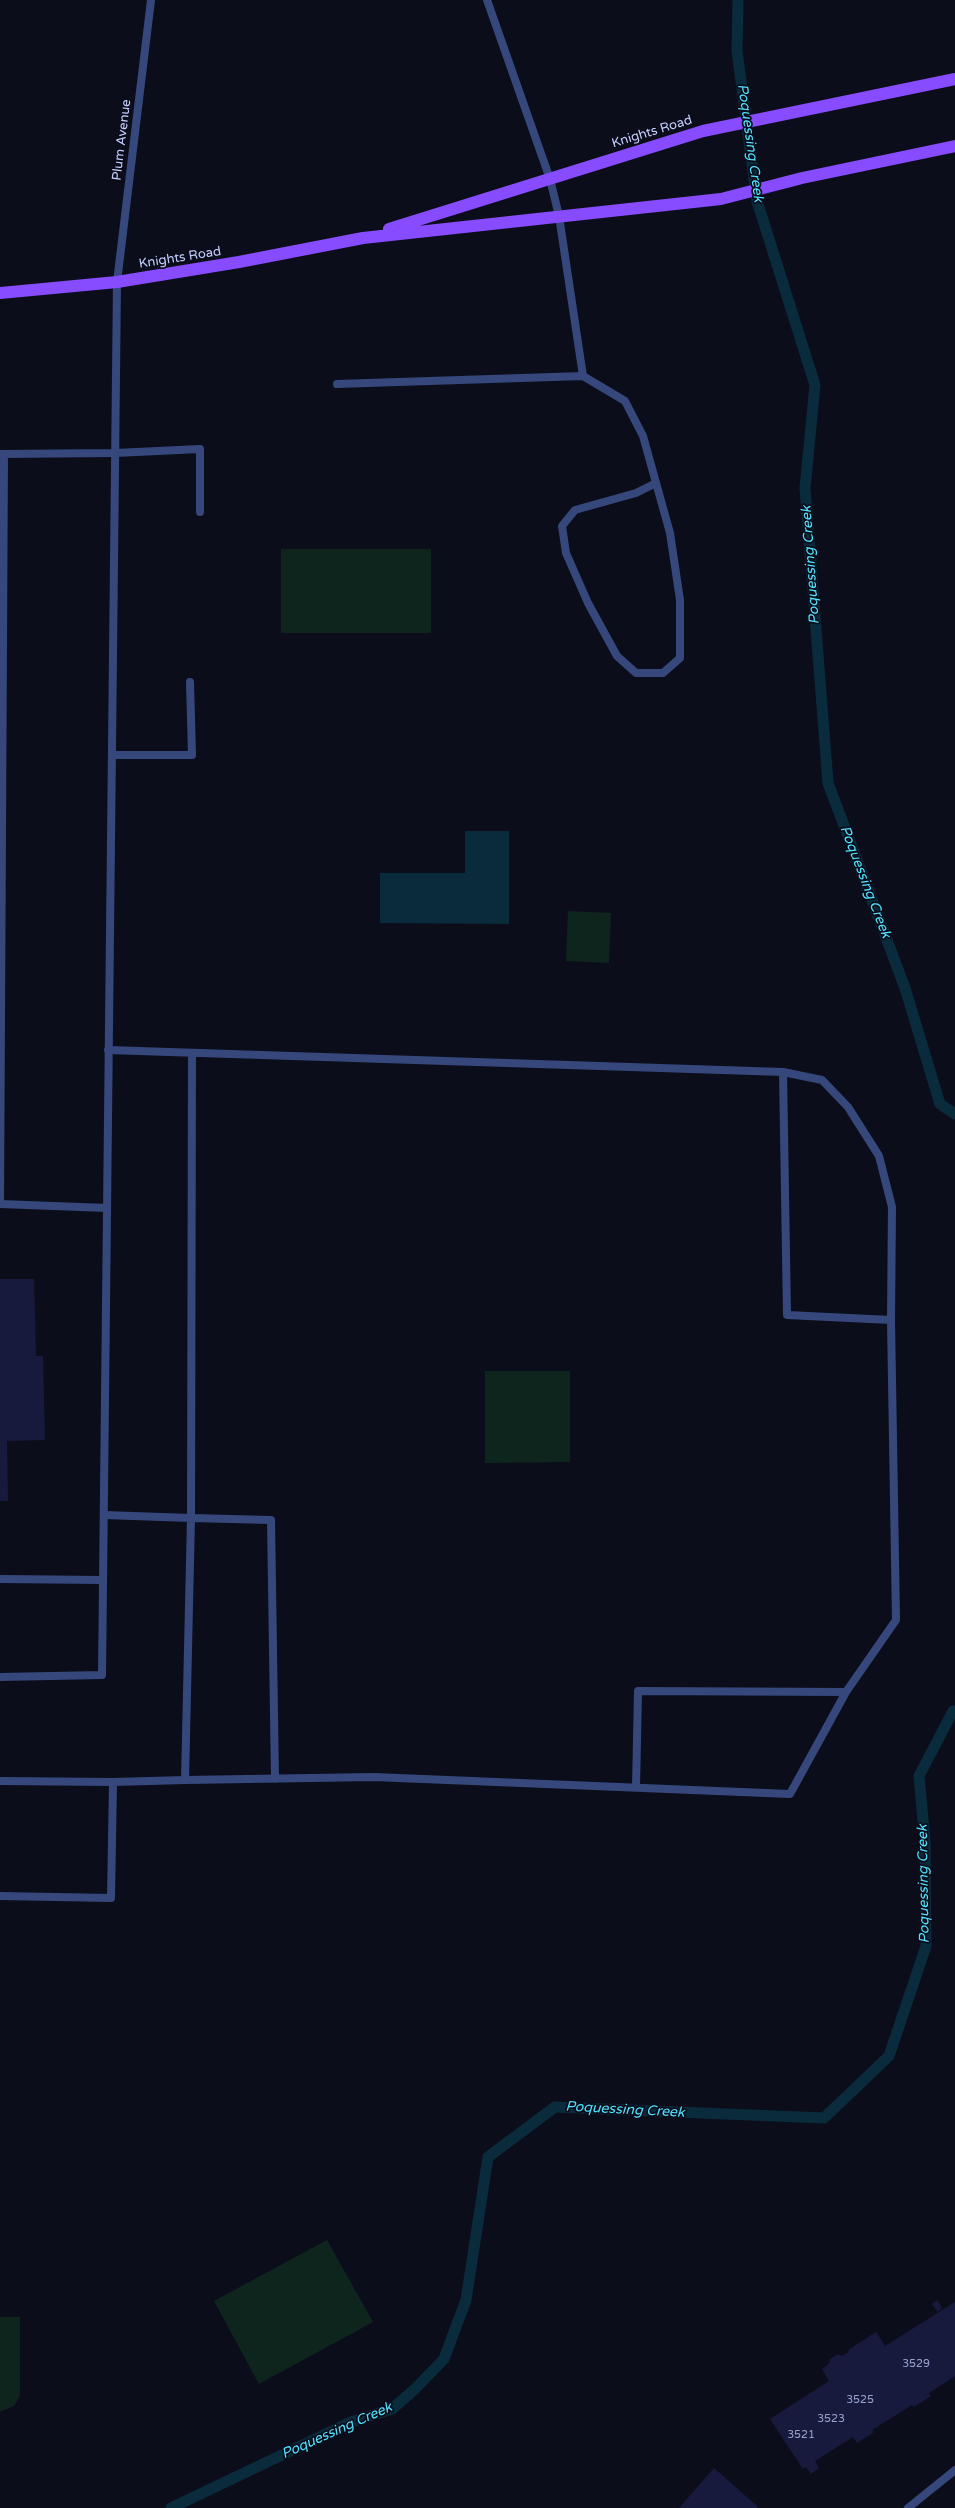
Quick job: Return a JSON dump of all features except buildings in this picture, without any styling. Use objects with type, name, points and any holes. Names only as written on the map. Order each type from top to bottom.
[{"type":"main road","name":"Knights Road","points":[[363,238],[704,131],[955,79]]},
{"type":"main road","name":"Knights Road","points":[[0,293],[117,282],[239,262],[363,238],[721,199],[802,178],[955,146]]},
{"type":"street","name":"Plum Avenue","points":[[0,1677],[102,1676],[117,282],[151,0]]},
{"type":"street","points":[[487,0],[550,179],[559,216],[583,376]]},
{"type":"street","points":[[337,384],[583,376],[625,401],[643,436],[670,533],[680,600],[680,658],[663,673],[636,673],[617,656],[588,603],[566,553],[562,526],[575,510],[636,493],[656,483]]},
{"type":"street","points":[[107,1208],[0,1204],[2,454],[115,453],[200,449],[200,512]]},
{"type":"street","points":[[112,755],[192,755],[190,682]]},
{"type":"street","points":[[0,1782],[114,1782],[374,1777],[790,1794],[846,1692],[896,1620],[891,1320],[892,1207],[879,1156],[848,1107],[822,1080],[783,1072],[108,1050]]},
{"type":"street","points":[[185,1780],[191,1518],[192,1053]]},
{"type":"street","points":[[783,1072],[787,1315],[891,1320]]},
{"type":"street","points":[[104,1515],[271,1520],[275,1779]]},
{"type":"street","points":[[0,1579],[104,1580]]},
{"type":"street","points":[[636,1787],[638,1691],[846,1692]]},
{"type":"street","points":[[0,1896],[111,1898],[114,1782]]},
{"type":"street","points":[[908,2508],[955,2470]]},
{"type":"green space","points":[[281,549],[431,549],[431,633],[281,633]]},
{"type":"green space","points":[[568,911],[611,913],[609,963],[566,961]]},
{"type":"green space","points":[[485,1371],[570,1371],[570,1462],[485,1463]]},
{"type":"green space","points":[[327,2240],[373,2322],[259,2384],[214,2301]]},
{"type":"green space","points":[[0,2317],[20,2317],[20,2396],[14,2406],[0,2412]]},
{"type":"water","points":[[465,831],[509,831],[509,924],[380,923],[380,873],[465,873]]},
{"type":"waterway","name":"Poquessing Creek","points":[[738,0],[737,51],[757,201],[815,385],[805,488],[828,783],[905,988],[940,1104],[955,1114]]},
{"type":"waterway","name":"Poquessing Creek","points":[[171,2508],[351,2422],[392,2409],[415,2389],[444,2359],[466,2300],[488,2157],[555,2107],[824,2118],[889,2056],[926,1946],[925,1842],[919,1776],[953,1711],[955,1711]]}]
